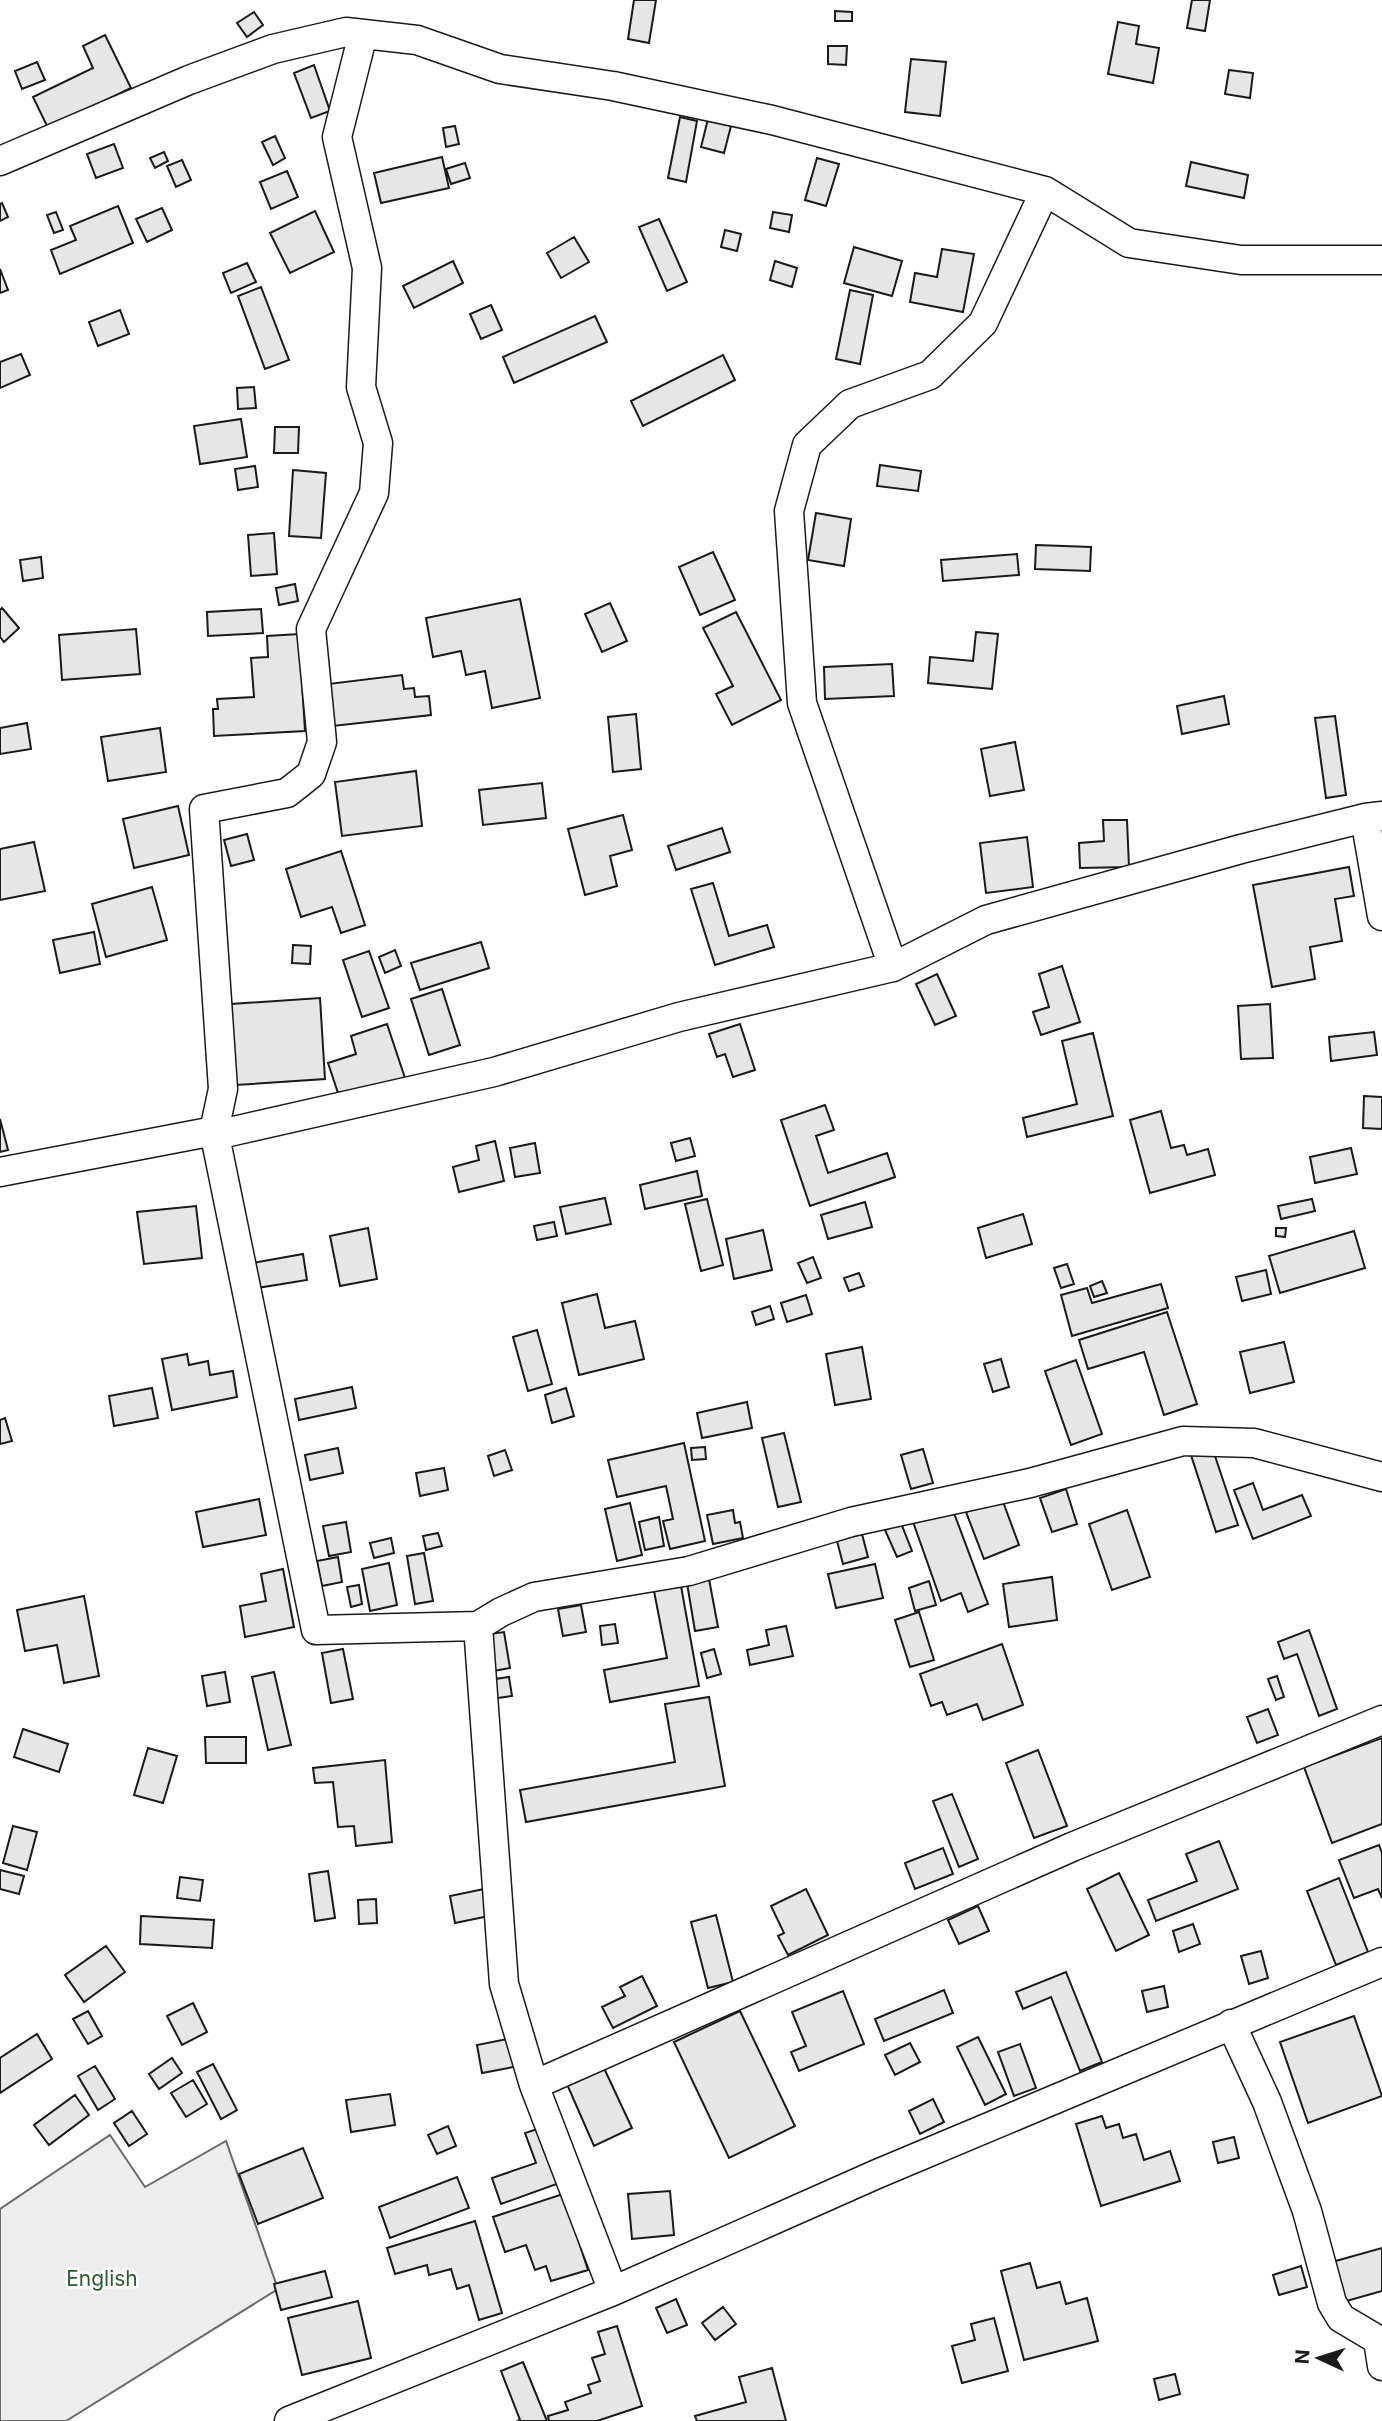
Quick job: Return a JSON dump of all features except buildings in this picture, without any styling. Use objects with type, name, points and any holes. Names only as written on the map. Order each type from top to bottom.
[{"type":"street","points":[[0,161],[188,80],[274,49],[346,32],[417,40],[500,69],[613,86],[772,120],[1045,191],[1129,243],[1241,260],[1382,260]]},
{"type":"street","points":[[363,34],[337,137],[367,268],[361,387],[378,443],[374,493],[310,629],[322,742],[311,774],[287,793],[204,809],[223,1089],[214,1131],[316,1630],[478,1626],[534,1597],[688,1571],[851,1522],[1030,1483],[1183,1441],[1254,1443],[1382,1477]]},
{"type":"street","points":[[893,967],[802,704],[789,510],[807,445],[850,404],[930,375],[983,323],[1045,191]]},
{"type":"street","points":[[0,1172],[214,1131],[225,1133],[494,1072],[679,1017],[893,967],[986,920],[1241,849],[1373,817],[1382,916]]},
{"type":"street","points":[[478,1626],[504,1984],[534,2085],[613,2291]]},
{"type":"street","points":[[534,2085],[1072,1847],[1382,1720]]},
{"type":"street","points":[[289,2421],[613,2291],[877,2174],[1382,1962]]},
{"type":"street","points":[[1231,2024],[1267,2102],[1307,2211],[1332,2303],[1341,2318],[1378,2340],[1382,2366]]},
{"type":"shaded area","name":"English","points":[[110,2135],[145,2187],[226,2141],[278,2289],[66,2421],[0,2421],[0,2209]]}]
